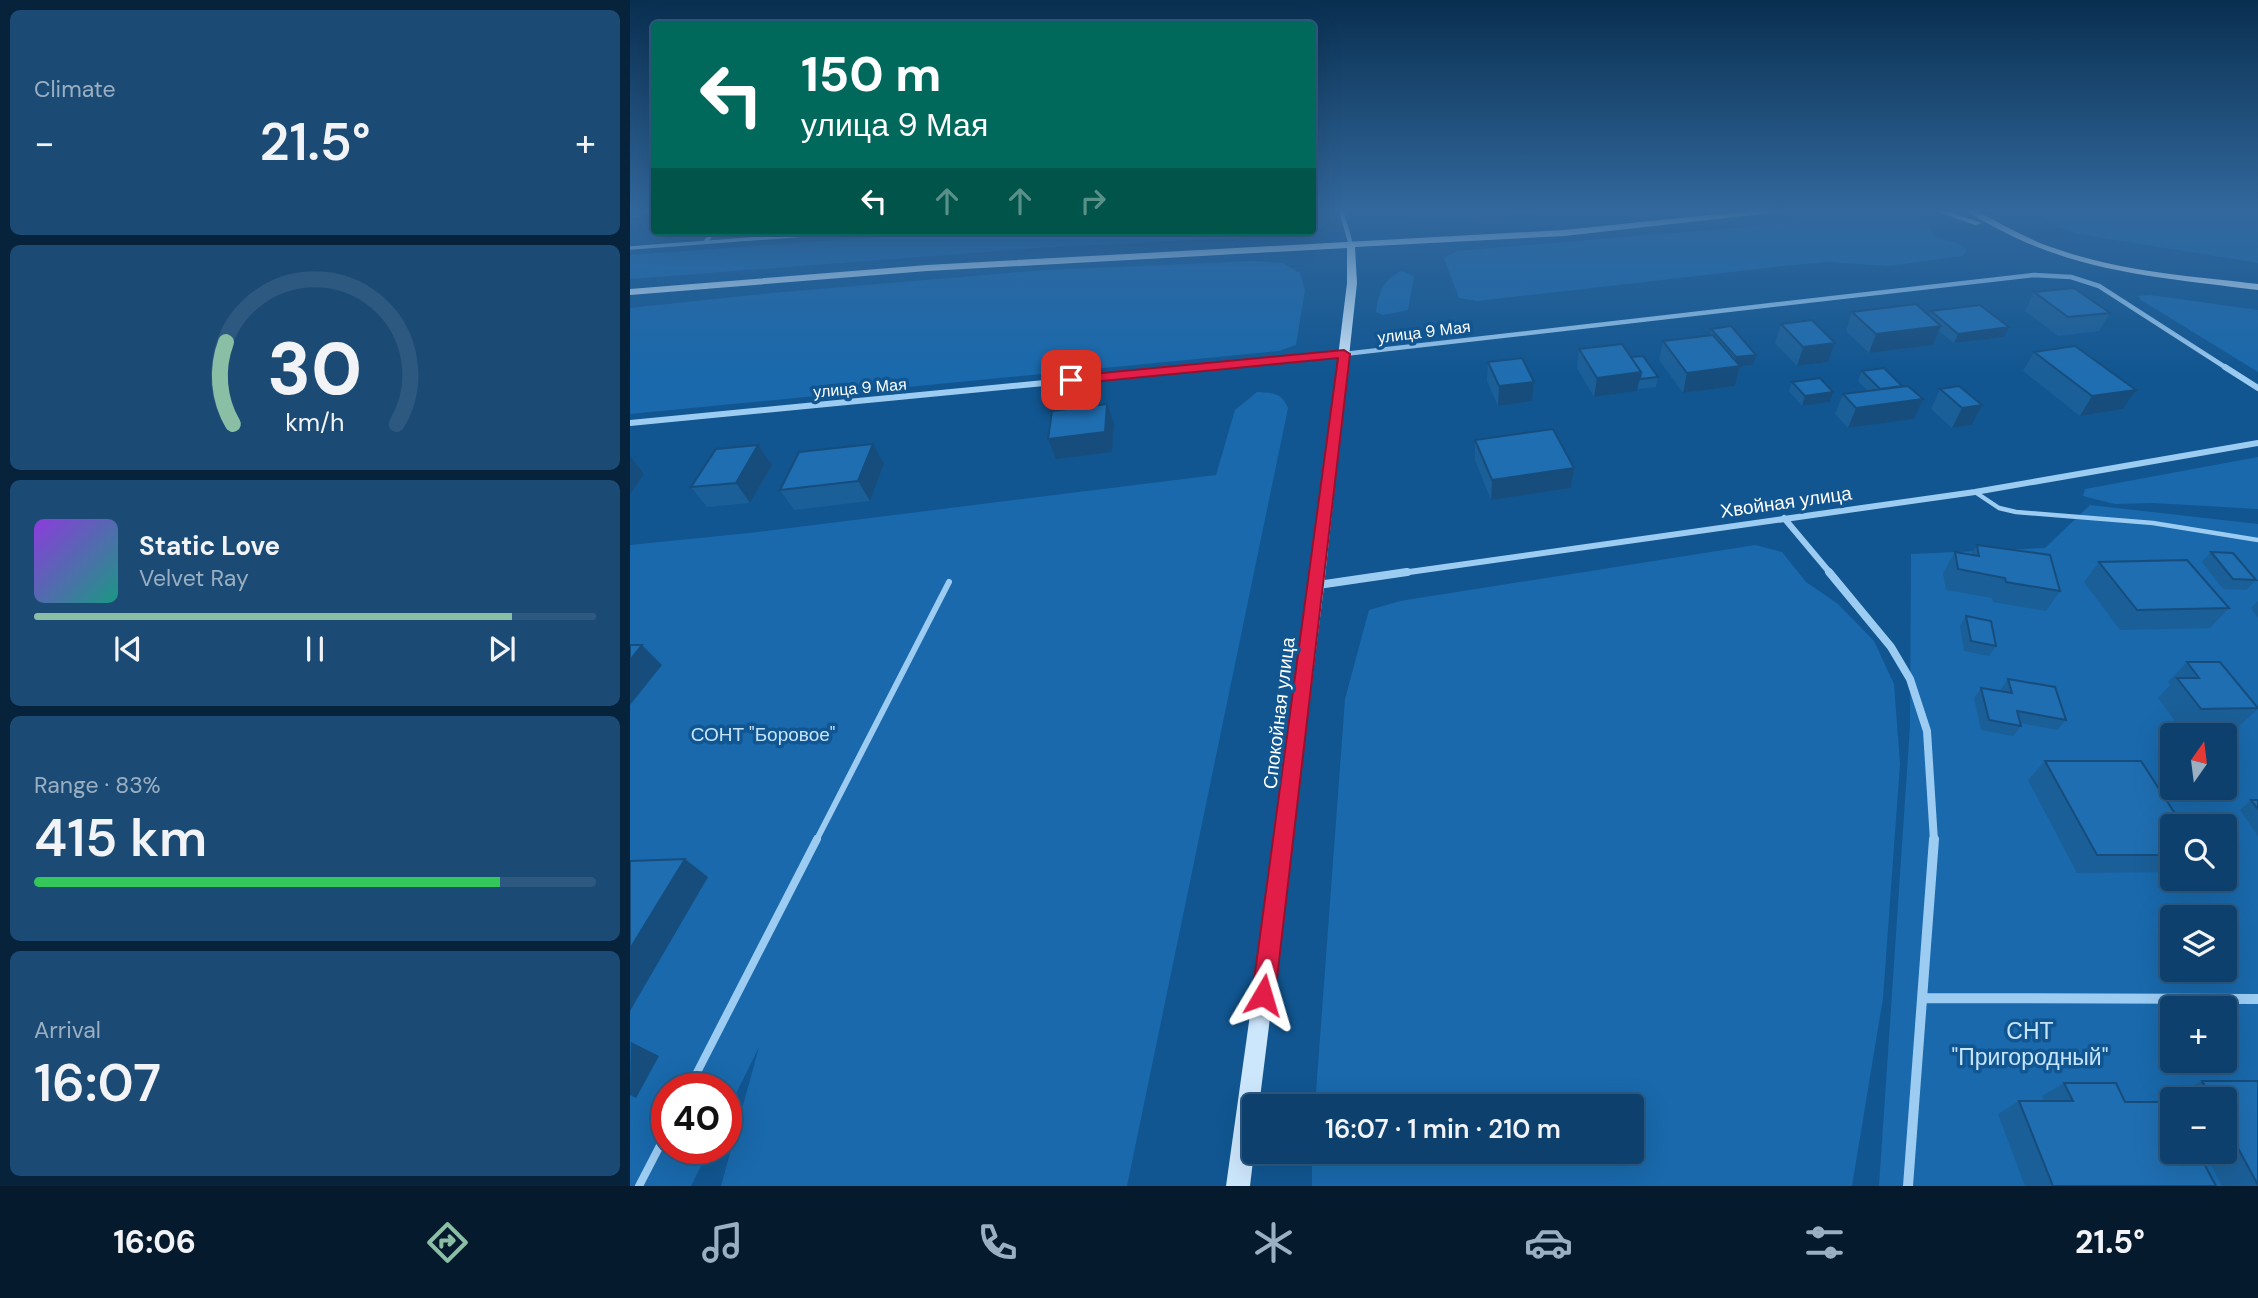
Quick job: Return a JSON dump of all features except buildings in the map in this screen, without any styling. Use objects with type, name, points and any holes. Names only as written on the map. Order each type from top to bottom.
[{"type":"main road","points":[[630,292],[817,275],[989,265]]},
{"type":"main road","name":"Спокойная улица","points":[[1238,1186],[1317,586],[1352,283],[1352,265]]},
{"type":"main road","points":[[2107,265],[2258,287]]},
{"type":"street","name":"улица 9 Мая","points":[[630,422],[1344,354],[2034,275],[2053,275],[2099,286],[2258,388]]},
{"type":"street","name":"Хвойная улица","points":[[1317,586],[1975,492],[2258,443]]},
{"type":"street","points":[[1784,518],[1891,647],[1910,679],[1927,730],[1935,828],[1908,1186]]},
{"type":"street","points":[[1923,998],[2258,999]]},
{"type":"lane","points":[[1975,492],[1999,508],[2016,512],[2153,523],[2258,540]]},
{"type":"lane","points":[[697,1073],[949,582]]},
{"type":"lane","points":[[639,1186],[651,1163]]},
{"type":"green space","points":[[630,265],[809,265],[630,279]]},
{"type":"green space","points":[[1154,265],[1286,265],[1300,273],[1305,290],[1296,345],[1279,351],[630,414],[630,308],[1046,270]]},
{"type":"green space","points":[[1447,265],[1790,265],[1477,301],[1459,298]]},
{"type":"green space","points":[[1402,271],[1414,276],[1408,310],[1383,315],[1376,312],[1383,287],[1390,278]]},
{"type":"green space","points":[[2150,295],[2258,310],[2258,372],[2138,296]]},
{"type":"green space","name":"СОНТ \"Боровое\"","points":[[1257,392],[1276,394],[1288,408],[1127,1186],[721,1186],[727,1164],[742,1164],[742,1109],[759,1047],[742,1082],[742,1073],[651,1073],[651,1164],[702,1164],[691,1186],[630,1186],[630,545],[749,533],[1216,475],[1235,410]]},
{"type":"green space","points":[[2258,457],[2258,509],[2153,503],[2115,504],[2083,496],[2085,489]]},
{"type":"green space","name":"СНТ \"Пригородный\"","points":[[2090,505],[2258,524],[2258,1186],[1879,1186],[1910,726],[1911,554],[2045,548]]},
{"type":"green space","points":[[1755,545],[1782,552],[1806,582],[1838,604],[1874,641],[1894,684],[1900,764],[1883,998],[1852,1186],[1312,1186],[1312,1164],[1644,1164],[1644,1094],[1316,1094],[1345,699],[1369,610],[1400,601]]},
{"type":"route","points":[[1071,380],[1344,354],[1317,586],[1263,995]]}]
